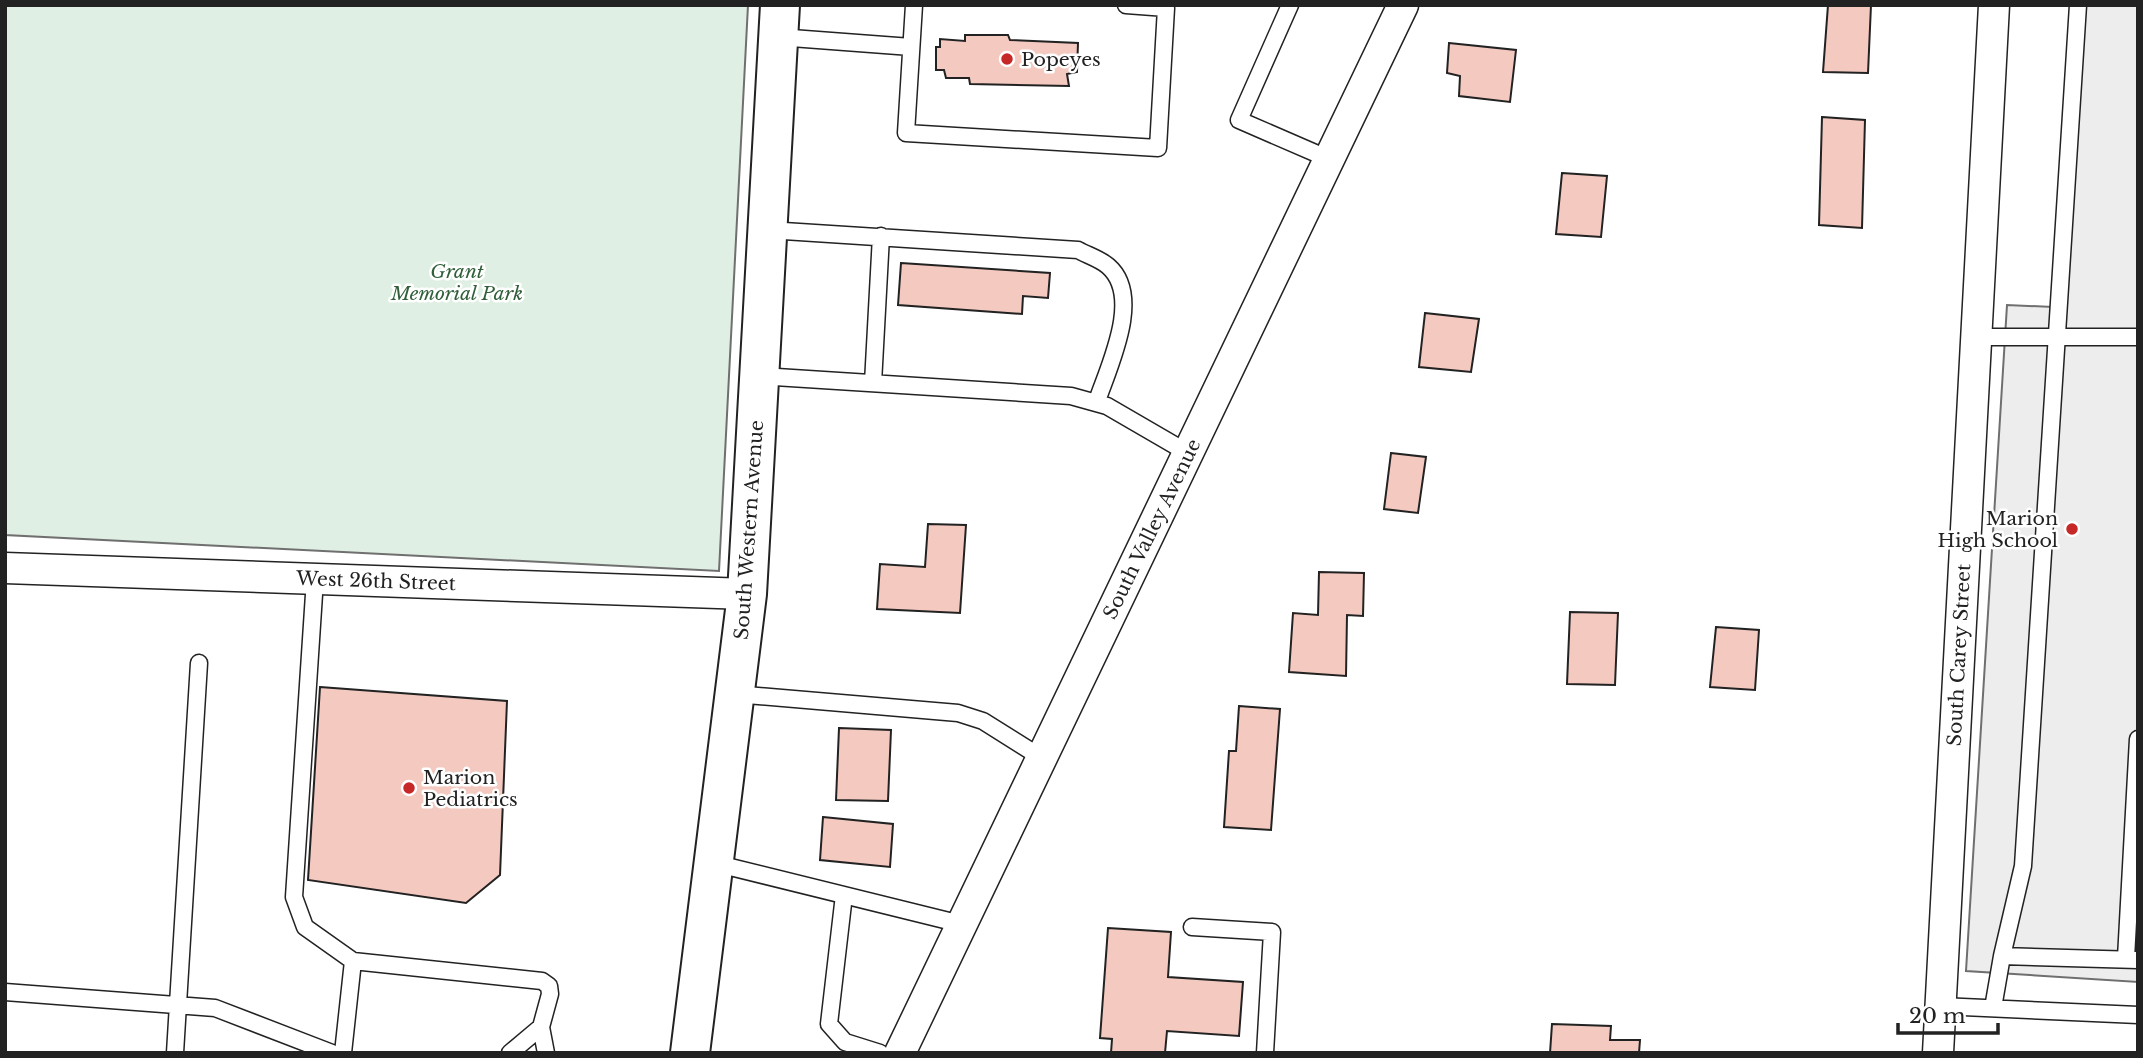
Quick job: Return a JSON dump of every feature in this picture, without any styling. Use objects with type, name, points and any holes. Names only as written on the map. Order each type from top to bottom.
[{"type":"highway","name":"South Western Avenue","points":[[690,1053],[747,594],[779,21]]},
{"type":"street","name":"South Valley Avenue","points":[[900,1053],[1403,5]]},
{"type":"street","name":"South Carey Street","points":[[1938,1053],[1994,5]]},
{"type":"street","name":"West 26th Street","points":[[5,568],[747,594]]},
{"type":"lane","points":[[914,5],[906,133],[1158,148],[1166,6],[1126,5]]},
{"type":"lane","points":[[1290,5],[1239,120],[1329,159]]},
{"type":"lane","points":[[1993,1008],[2023,866],[2078,5]]},
{"type":"lane","points":[[779,21],[911,47]]},
{"type":"lane","points":[[768,230],[1078,250],[1108,266],[1120,284],[1125,308],[1117,342],[1097,401]]},
{"type":"lane","points":[[873,383],[881,236]]},
{"type":"lane","points":[[1976,337],[2138,337]]},
{"type":"lane","points":[[760,376],[1072,396],[1097,401],[1188,453]]},
{"type":"lane","points":[[315,579],[294,897],[305,927],[353,961],[542,981],[549,986],[550,994],[541,1027],[546,1053]]},
{"type":"lane","points":[[174,1053],[199,663]]},
{"type":"lane","points":[[735,694],[958,713],[983,720],[1042,758]]},
{"type":"lane","points":[[2002,956],[2132,959],[2138,739]]},
{"type":"lane","points":[[714,863],[961,924]]},
{"type":"lane","points":[[844,895],[829,1024],[845,1042],[880,1053]]},
{"type":"lane","points":[[1192,927],[1272,932],[1265,1053]]},
{"type":"lane","points":[[343,1053],[353,961]]},
{"type":"lane","points":[[5,992],[215,1008],[332,1053]]},
{"type":"lane","points":[[1941,1006],[2138,1015]]},
{"type":"lane","points":[[510,1053],[541,1027]]},
{"type":"green space","name":"Grant Memorial Park","points":[[5,5],[748,5],[719,571],[5,535]]},
{"type":"shaded area","name":"Marion High School","points":[[2073,5],[2138,5],[2138,982],[1966,971],[2007,305],[2053,307]]},
{"type":"building","points":[[1828,5],[1871,5],[1868,73],[1823,72]]},
{"type":"building","name":"Popeyes","points":[[965,35],[1008,35],[1010,40],[1078,43],[1077,72],[1067,74],[1069,86],[970,84],[969,78],[946,78],[944,70],[936,70],[936,47],[940,47],[940,39],[965,41]]},
{"type":"building","points":[[1449,43],[1516,50],[1510,102],[1459,96],[1460,76],[1447,73]]},
{"type":"building","points":[[1822,117],[1865,120],[1862,228],[1819,225]]},
{"type":"building","points":[[1562,173],[1607,176],[1601,237],[1556,234]]},
{"type":"building","points":[[901,263],[1050,273],[1048,298],[1023,296],[1022,314],[898,305]]},
{"type":"building","points":[[1425,313],[1479,319],[1471,372],[1419,367]]},
{"type":"building","points":[[1391,453],[1426,457],[1418,513],[1384,509]]},
{"type":"building","points":[[928,524],[966,525],[960,613],[877,609],[880,564],[925,567]]},
{"type":"building","points":[[1319,572],[1364,573],[1363,616],[1347,615],[1346,676],[1289,672],[1293,613],[1318,615]]},
{"type":"building","points":[[1570,612],[1618,613],[1615,685],[1567,684]]},
{"type":"building","points":[[1716,627],[1759,630],[1755,690],[1710,687]]},
{"type":"building","name":"Marion Pediatrics","points":[[320,687],[507,701],[500,875],[466,903],[308,880]]},
{"type":"building","points":[[1239,706],[1280,709],[1271,830],[1224,827],[1229,751],[1236,751]]},
{"type":"building","points":[[839,728],[891,730],[888,801],[836,800]]},
{"type":"building","points":[[823,817],[893,824],[890,867],[820,860]]},
{"type":"building","points":[[1108,928],[1171,932],[1168,977],[1243,982],[1239,1036],[1167,1031],[1165,1053],[1111,1053],[1112,1039],[1100,1038]]},
{"type":"building","points":[[1552,1024],[1611,1026],[1610,1040],[1640,1040],[1639,1053],[1550,1053]]},
{"type":"place","name":"Popeyes","points":[[1007,59]]},
{"type":"place","name":"Marion High School","points":[[2072,529]]},
{"type":"place","name":"Marion Pediatrics","points":[[409,788]]}]
